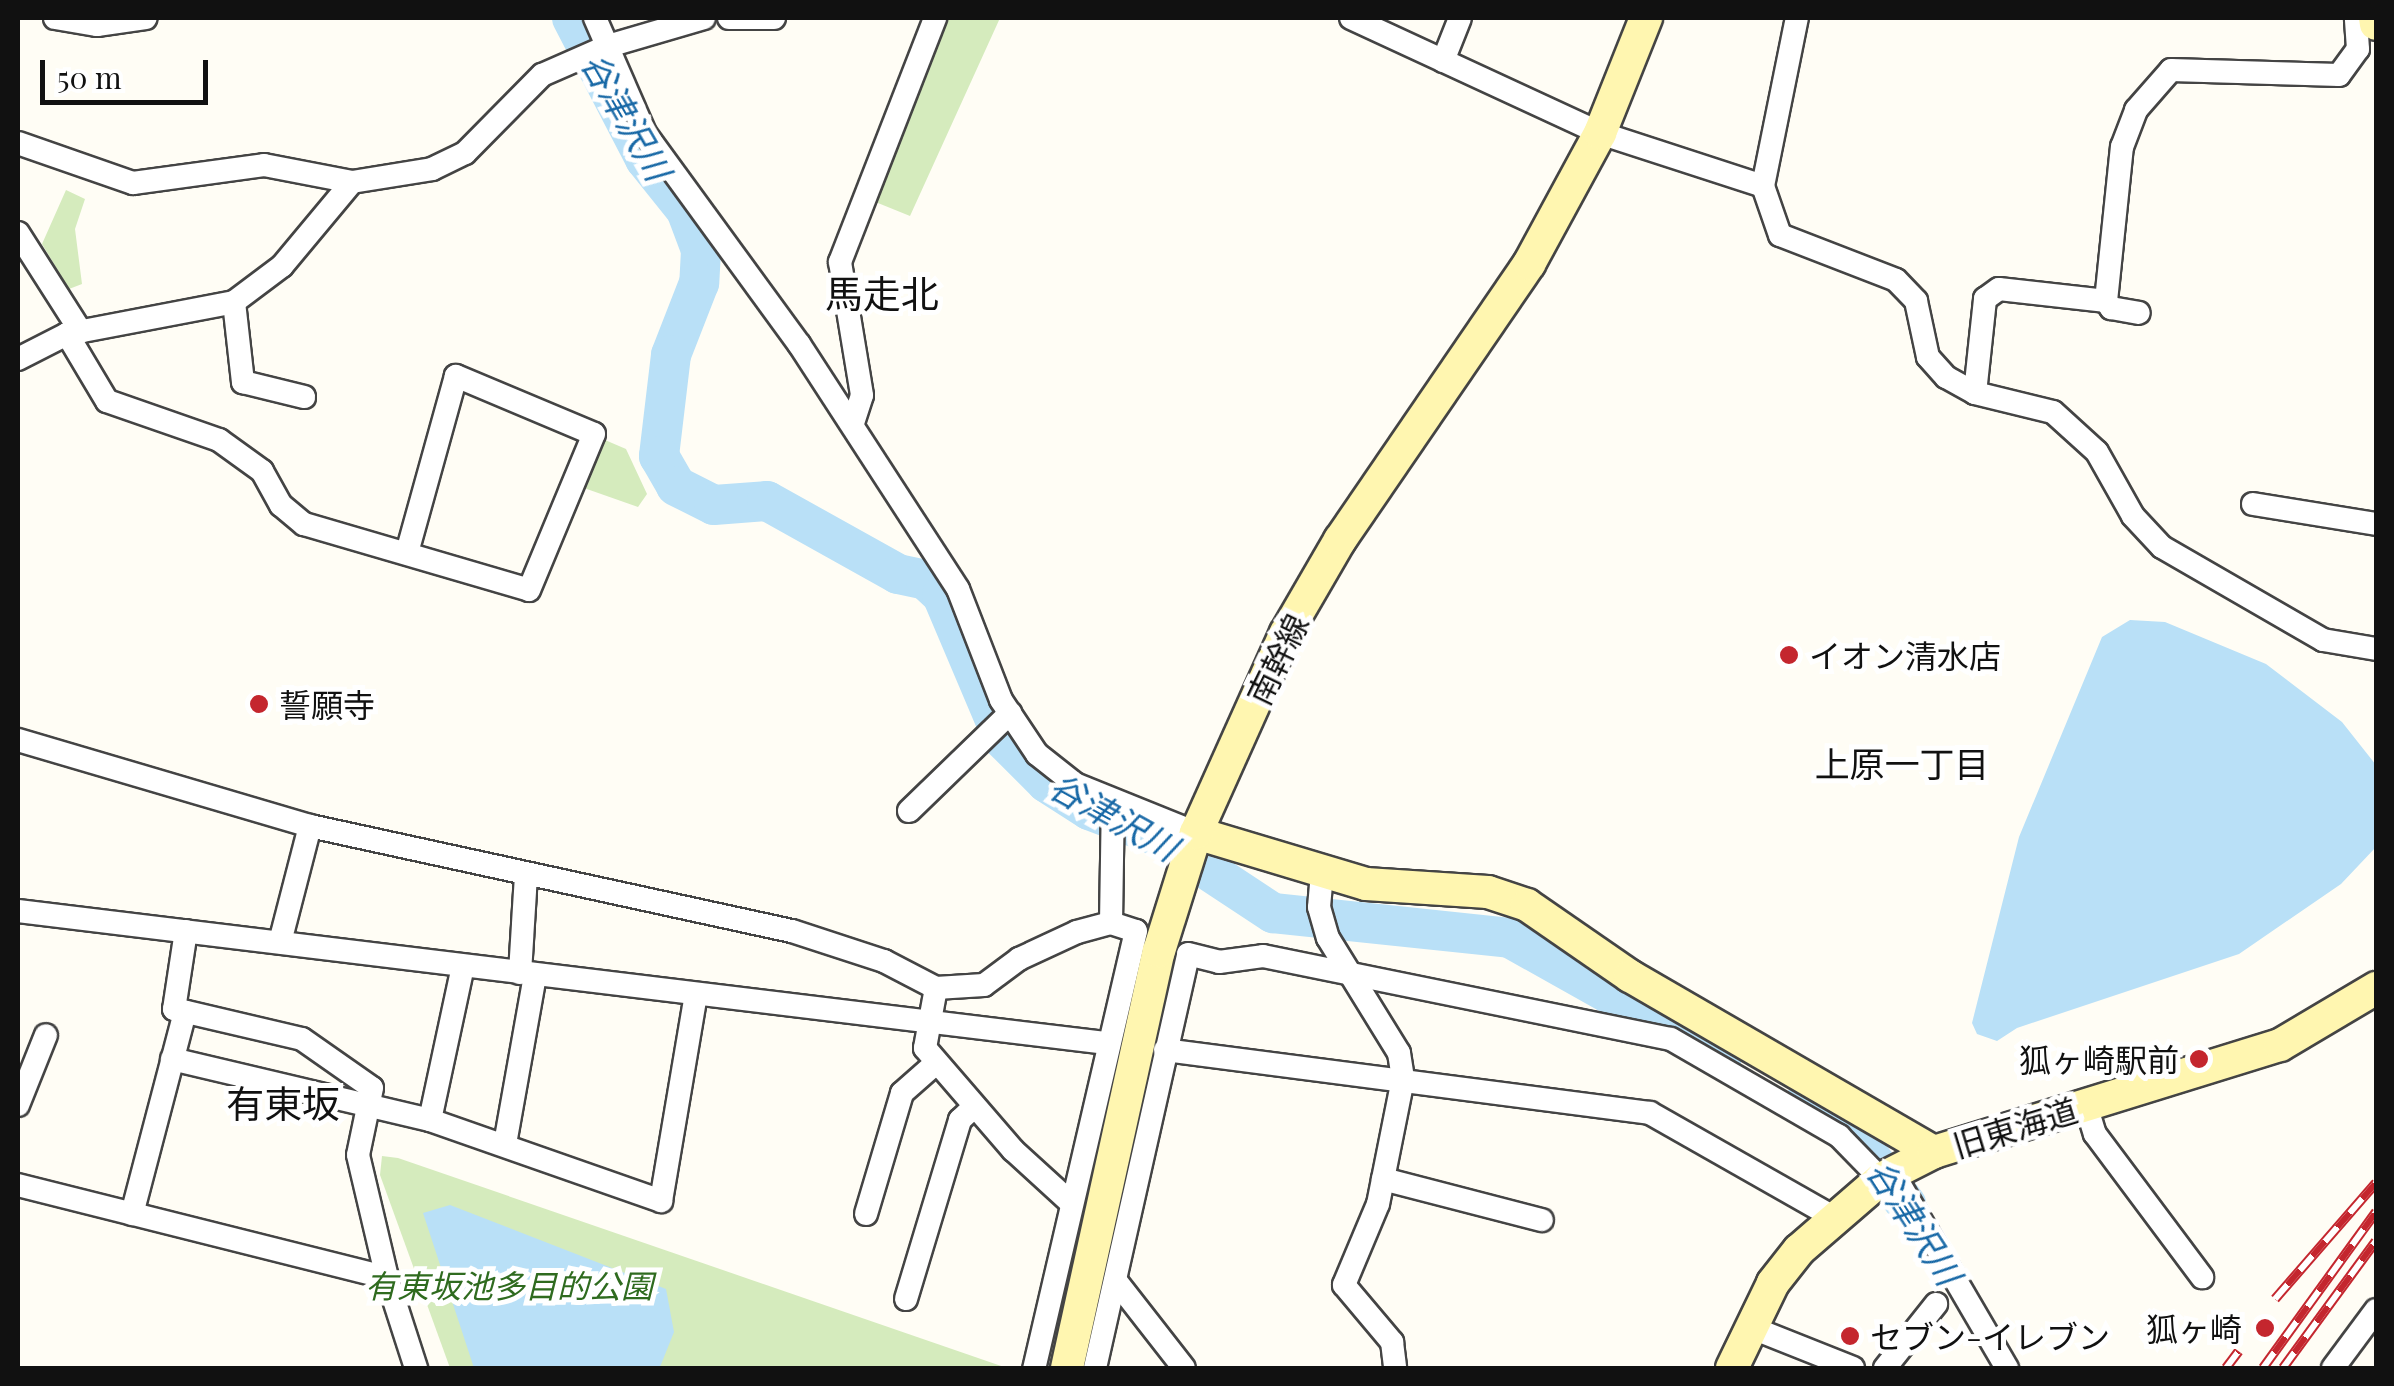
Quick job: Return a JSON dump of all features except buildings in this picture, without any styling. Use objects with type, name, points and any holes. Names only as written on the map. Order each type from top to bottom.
[{"type":"street","points":[[55,18],[97,25],[146,18]]},
{"type":"street","points":[[595,18],[645,133],[853,423],[958,589],[1010,714],[1037,754],[1113,802],[1322,873],[1401,889],[1488,892],[1526,905],[1630,976],[1934,1152]]},
{"type":"street","points":[[18,144],[132,183],[264,165],[352,182],[432,169],[465,153],[542,75],[608,46],[704,18]]},
{"type":"street","points":[[729,18],[774,18]]},
{"type":"street","points":[[853,423],[862,395],[840,262],[934,18]]},
{"type":"street","points":[[1351,18],[1600,132],[1762,186]]},
{"type":"street","points":[[1443,61],[1460,18]]},
{"type":"street","name":"南幹線","points":[[1068,1368],[1159,952],[1196,833],[1304,602],[1529,264],[1600,132],[1646,18]]},
{"type":"street","points":[[1797,18],[1762,186],[1780,236],[1896,280],[1916,301],[1928,357],[1946,377],[1975,394],[2052,412],[2097,452],[2133,516],[2162,547],[2323,640],[2376,649]]},
{"type":"street","points":[[2139,314],[2111,308],[2106,301],[2122,148],[2136,110],[2171,70],[2339,76],[2358,48],[2356,18]]},
{"type":"street","points":[[18,359],[74,333],[234,302],[282,266],[352,182]]},
{"type":"street","points":[[18,232],[107,401],[219,440],[262,472],[281,505],[304,524],[529,590],[594,434],[456,376],[407,554]]},
{"type":"street","points":[[1975,394],[1985,299],[2000,289],[2106,301]]},
{"type":"street","points":[[234,302],[243,382],[304,397]]},
{"type":"street","points":[[2253,504],[2376,524]]},
{"type":"street","points":[[909,812],[1010,714]]},
{"type":"street","points":[[18,740],[310,826],[792,931],[884,960],[936,988],[984,986],[1019,959],[1111,923],[1136,931],[1105,1043],[1034,1368]]},
{"type":"street","points":[[1111,923],[1113,802]]},
{"type":"street","points":[[280,942],[310,826]]},
{"type":"street","points":[[1322,873],[1319,907],[1328,938],[1398,1054],[1403,1079],[1384,1180],[1344,1285],[1392,1342],[1395,1368]]},
{"type":"street","points":[[505,1144],[528,974],[526,875]]},
{"type":"street","points":[[18,911],[1105,1043]]},
{"type":"street","points":[[186,931],[174,1010],[302,1039],[372,1088],[358,1154],[387,1278],[416,1368]]},
{"type":"street","points":[[1095,1368],[1188,954],[1219,962],[1263,956],[1356,980],[1671,1039],[1839,1136],[1887,1176],[2007,1368]]},
{"type":"street","points":[[430,1120],[463,966]]},
{"type":"street","points":[[936,988],[926,1048],[974,1107],[1070,1202]]},
{"type":"street","name":"旧東海道","points":[[1732,1368],[1773,1283],[1834,1217],[1887,1176],[1934,1152],[2280,1044],[2376,988]]},
{"type":"street","points":[[172,1059],[430,1120],[661,1201],[696,995]]},
{"type":"street","points":[[132,1214],[185,1012]]},
{"type":"street","points":[[18,1105],[46,1036]]},
{"type":"street","points":[[1165,1050],[1650,1113],[1834,1217]]},
{"type":"street","points":[[866,1214],[902,1093],[936,1063]]},
{"type":"street","points":[[2086,1105],[2095,1134],[2202,1277]]},
{"type":"street","points":[[906,1299],[960,1120],[974,1107]]},
{"type":"street","points":[[1384,1180],[1542,1220]]},
{"type":"street","points":[[18,1185],[387,1278]]},
{"type":"street","points":[[1116,1281],[1184,1368]]},
{"type":"street","points":[[1886,1368],[1936,1304]]},
{"type":"street","points":[[2333,1368],[2376,1310]]},
{"type":"street","points":[[1750,1327],[1853,1368]]},
{"type":"street","points":[[1987,1368],[1983,1350],[1993,1343]]},
{"type":"green space","points":[[942,18],[1000,18],[910,216],[873,201]]},
{"type":"green space","points":[[66,190],[85,199],[75,229],[82,284],[69,289],[42,244]]},
{"type":"green space","points":[[605,440],[626,449],[647,494],[638,507],[584,488]]},
{"type":"green space","name":"有東坂池多目的公園","points":[[382,1156],[398,1158],[1007,1368],[450,1368],[380,1175]]},
{"type":"water","points":[[2130,620],[2165,622],[2266,664],[2342,722],[2376,765],[2376,847],[2341,884],[2239,954],[2017,1028],[1997,1041],[1977,1034],[1972,1023],[2019,837],[2102,637]]},
{"type":"water","points":[[450,1205],[666,1289],[674,1332],[660,1367],[474,1368],[423,1213]]},
{"type":"waterway","name":"谷津沢川","points":[[572,18],[645,159],[686,210],[701,250],[699,283],[671,355],[659,456],[676,486],[714,505],[767,501],[898,574],[926,580],[942,595],[1003,739],[1047,783],[1089,810],[1153,834],[1273,913],[1510,938],[1722,1057]]},
{"type":"waterway","name":"谷津沢川","points":[[1803,1104],[1851,1132],[1906,1204]]},
{"type":"railway","points":[[2275,1299],[2376,1183]]},
{"type":"railway","points":[[2263,1368],[2376,1212]]},
{"type":"railway","points":[[2283,1368],[2376,1241]]},
{"type":"railway","points":[[2226,1368],[2239,1351]]},
{"type":"place","name":"イオン清水店","points":[[1789,655]]},
{"type":"place","name":"誓願寺","points":[[259,704]]},
{"type":"place","name":"狐ヶ崎駅前","points":[[2199,1059]]},
{"type":"place","name":"狐ヶ崎","points":[[2265,1328]]},
{"type":"place","name":"セブン-イレブン","points":[[1850,1336]]},
{"type":"district","name":"馬走北","points":[[882,293]]},
{"type":"district","name":"上原一丁目","points":[[1902,763]]},
{"type":"district","name":"有東坂","points":[[283,1103]]}]
